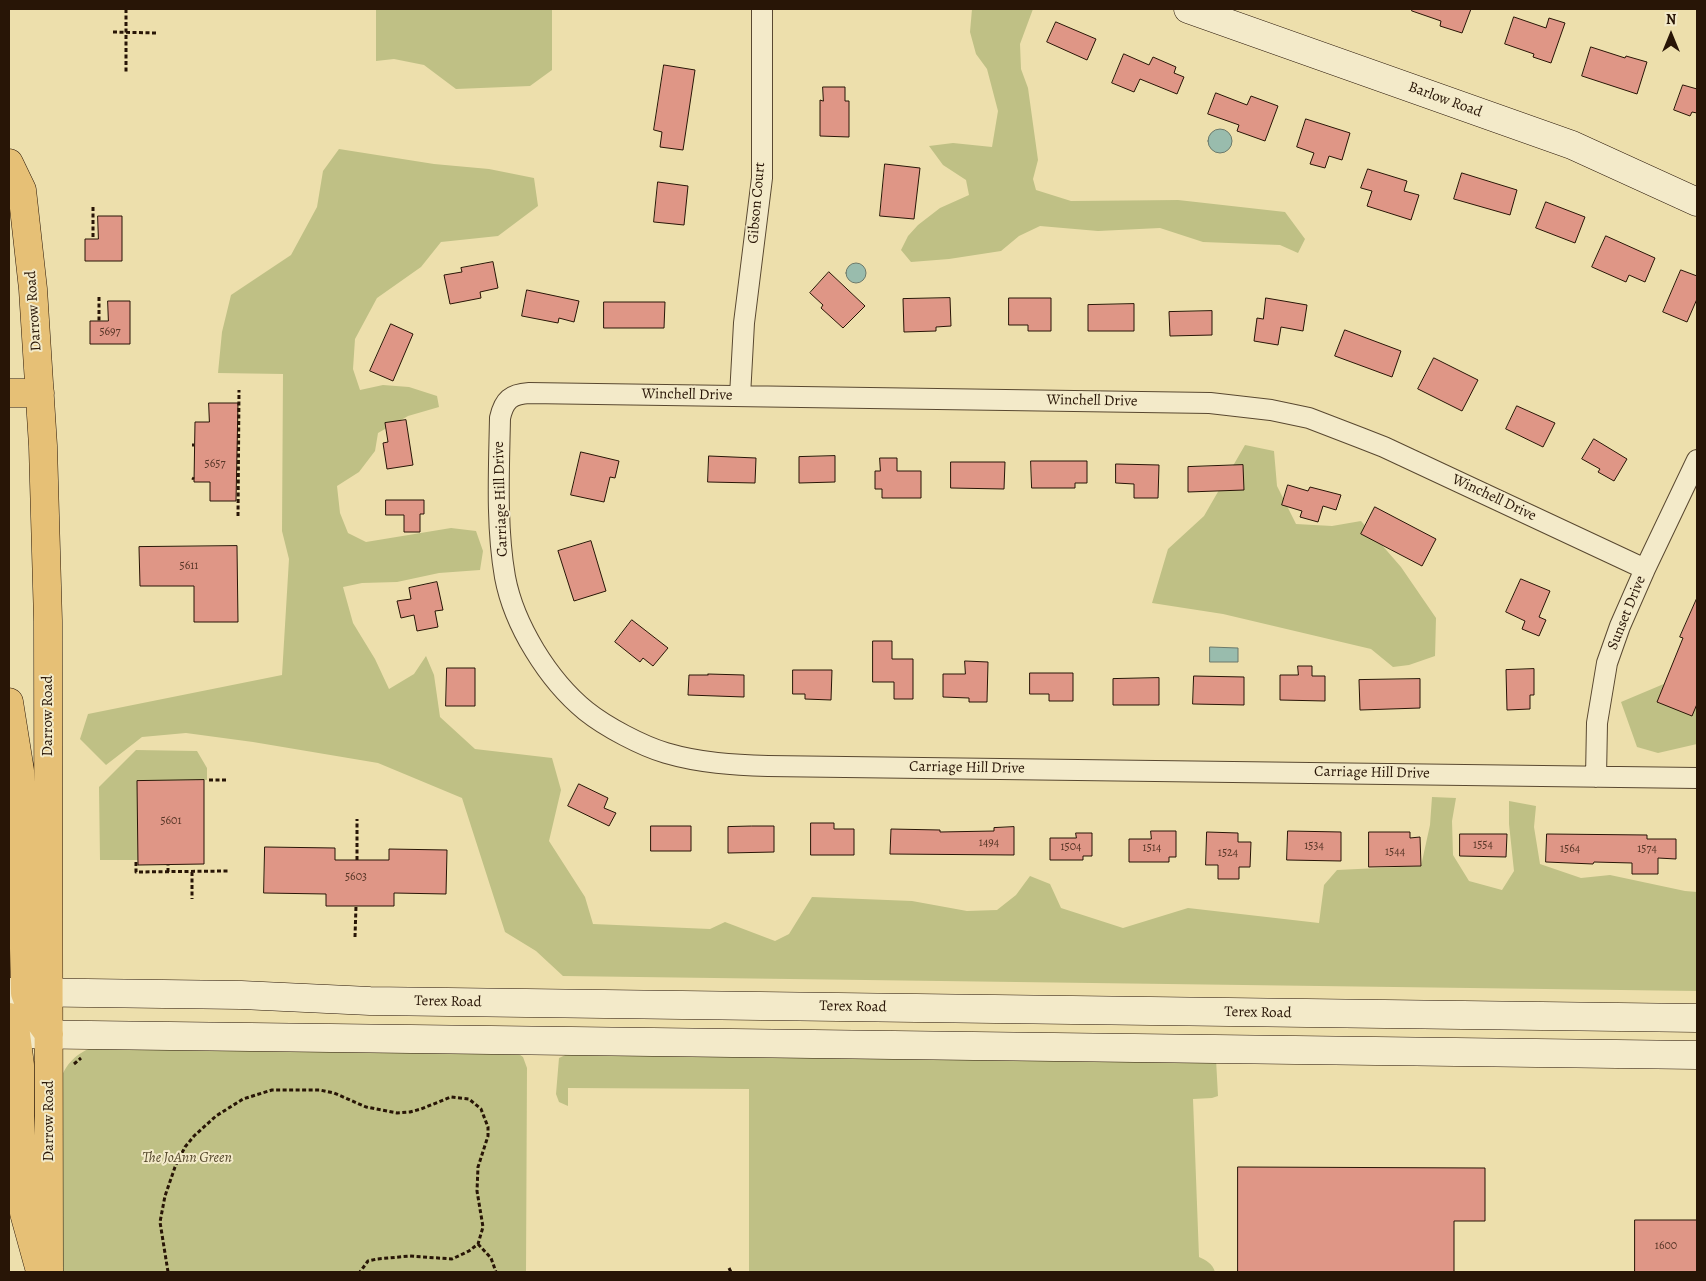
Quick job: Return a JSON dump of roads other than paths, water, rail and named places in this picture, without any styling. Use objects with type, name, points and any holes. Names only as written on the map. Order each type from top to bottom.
[{"type":"main road","name":"Darrow Road","points":[[9,163],[22,190],[34,289],[43,446],[48,621],[48,702],[28,993],[49,1034],[49,1272]]},
{"type":"main road","points":[[9,393],[40,393]]},
{"type":"main road","points":[[28,993],[20,771],[9,702],[48,702]]},
{"type":"main road","points":[[11,1028],[20,1065],[24,1213],[40,1272]]},
{"type":"street","name":"Gibson Court","points":[[740,396],[744,323],[762,178],[762,9]]},
{"type":"street","name":"Barlow Road","points":[[1188,9],[1572,145],[1697,202]]},
{"type":"street","name":"Winchell Drive","points":[[507,401],[520,394],[529,393],[1210,403],[1271,410],[1309,418],[1384,447],[1645,569]]},
{"type":"street","name":"Carriage Hill Drive","points":[[507,401],[502,408],[500,418],[499,520],[505,577],[522,627],[542,661],[562,687],[586,711],[632,739],[666,753],[721,764],[768,766],[1697,778]]},
{"type":"street","name":"Sunset Drive","points":[[1596,777],[1598,723],[1607,663],[1620,626],[1645,569],[1697,460]]},
{"type":"street","name":"Terex Road","points":[[28,993],[241,995],[370,1001],[1697,1018]]},
{"type":"street","points":[[535,1040],[536,1003]]},
{"type":"street","points":[[1227,1012],[1227,1049]]},
{"type":"street","points":[[1554,1053],[1555,1016]]},
{"type":"street","points":[[11,1028],[49,1034],[1697,1055]]},
{"type":"park label","name":"The JoAnn Green","points":[[187,1158]]}]
